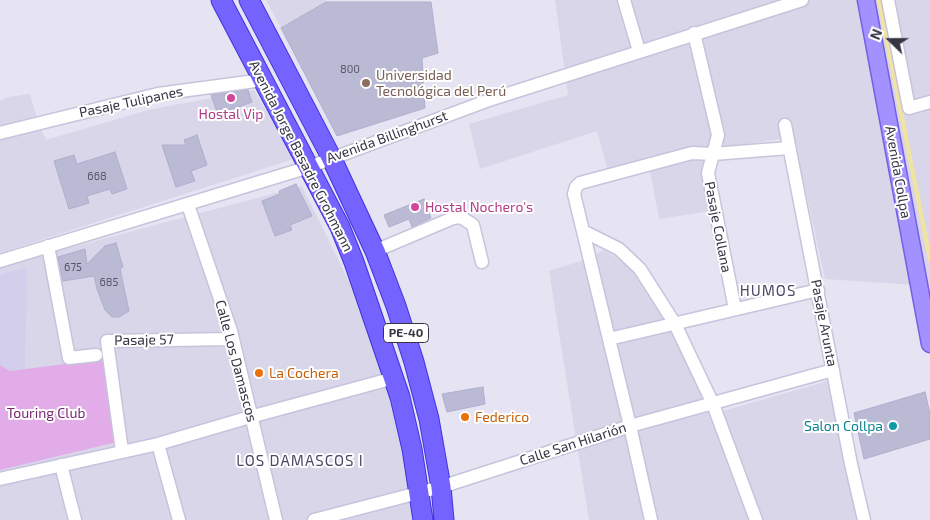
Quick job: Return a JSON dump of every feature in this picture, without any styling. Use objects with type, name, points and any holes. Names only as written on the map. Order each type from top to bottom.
[{"type":"highway","name":"Avenida Jorge Basadre Grohmann","points":[[221,0],[340,227],[354,262],[394,378],[412,449],[423,520]]},
{"type":"highway","name":"Avenida Jorge Basadre Grohmann","points":[[249,0],[331,158],[375,251],[396,306],[414,362],[429,420],[441,487],[444,520]]},
{"type":"highway","points":[[263,80],[288,75]]},
{"type":"main road","name":"Avenida Collpa","points":[[866,0],[924,283],[930,343]]},
{"type":"street","points":[[624,0],[639,51]]},
{"type":"street","name":"Avenida Billinghurst","points":[[0,261],[309,167],[492,99],[694,33],[760,6],[802,0]]},
{"type":"street","points":[[888,0],[908,108],[930,102]]},
{"type":"street","points":[[694,33],[718,135],[713,154]]},
{"type":"street","name":"Pasaje Tulipanes","points":[[0,134],[158,94],[263,80]]},
{"type":"street","name":"Pasaje Arunta","points":[[785,125],[851,464],[864,520]]},
{"type":"street","points":[[651,520],[574,194],[576,187],[580,182],[692,153],[713,154],[789,148]]},
{"type":"street","name":"Pasaje Collana","points":[[713,154],[708,174],[735,309]]},
{"type":"street","name":"Calle Los Damascos","points":[[188,205],[232,339],[276,520]]},
{"type":"street","points":[[375,251],[453,218],[461,217],[473,225],[482,262]]},
{"type":"street","points":[[583,231],[619,250],[640,269],[675,324],[713,404],[756,520]]},
{"type":"street","points":[[48,246],[69,358],[96,355]]},
{"type":"street","points":[[609,339],[818,290]]},
{"type":"street","name":"Pasaje 57","points":[[122,451],[107,341],[232,339]]},
{"type":"street","name":"Calle San Hilarión","points":[[314,520],[441,487],[630,426],[833,370]]},
{"type":"street","points":[[0,479],[158,444],[394,378]]},
{"type":"street","points":[[158,444],[179,520]]},
{"type":"street","points":[[61,465],[74,520]]},
{"type":"shaded area","points":[[266,0],[326,0],[326,2],[281,28]]},
{"type":"shaded area","points":[[555,0],[930,0],[930,286],[825,279],[794,137],[707,150],[716,210],[659,219],[648,160],[608,171],[597,131],[480,169],[469,124],[568,95]]},
{"type":"shaded area","points":[[254,90],[291,154],[291,160],[0,253],[0,101],[8,97],[30,94],[39,125],[46,140],[148,110]]},
{"type":"shaded area","points":[[302,186],[361,306],[384,376],[413,484],[419,520],[0,520],[0,268]]},
{"type":"shaded area","points":[[604,250],[634,269],[662,306],[709,415],[828,381],[859,520],[589,520],[549,271],[584,260]]},
{"type":"shaded area","points":[[27,267],[25,369],[10,371],[0,365],[0,275]]},
{"type":"green space","name":"Touring Club","points":[[103,359],[117,442],[0,470],[0,365],[10,371]]},
{"type":"building","name":"Universidad Tecnológica del Perú","points":[[326,2],[431,2],[438,53],[422,58],[425,108],[337,136],[281,28]]},
{"type":"building","name":"Hostal Vip","points":[[248,90],[252,102],[218,114],[211,95]]},
{"type":"building","points":[[197,135],[207,165],[191,171],[195,181],[176,187],[162,145],[186,145],[184,140]]},
{"type":"building","points":[[115,152],[127,189],[112,194],[110,189],[87,196],[89,203],[69,209],[54,161],[74,155],[77,164]]},
{"type":"building","points":[[296,184],[312,216],[290,225],[292,230],[275,236],[262,201],[280,194],[279,191]]},
{"type":"building","name":"Hostal Nochero's","points":[[424,199],[431,218],[412,227],[409,219],[389,227],[384,215]]},
{"type":"building","points":[[116,243],[123,267],[120,269],[129,311],[119,317],[112,317],[105,310],[94,276],[63,281],[58,257],[85,249],[87,264],[105,246]]},
{"type":"building","points":[[483,387],[485,404],[447,412],[442,394]]},
{"type":"building","name":"Salon Collpa","points":[[925,392],[930,414],[930,439],[864,459],[854,413]]},
{"type":"waterway","points":[[879,0],[930,260]]},
{"type":"place","name":"Universidad Tecnológica del Perú","points":[[366,83]]},
{"type":"place","name":"Hostal Vip","points":[[231,98]]},
{"type":"place","name":"Hostal Nochero's","points":[[415,207]]},
{"type":"place","name":"La Cochera","points":[[259,373]]},
{"type":"place","name":"Federico","points":[[465,417]]},
{"type":"place","name":"Salon Collpa","points":[[893,426]]},
{"type":"district","name":"HUMOS","points":[[768,291]]},
{"type":"district","name":"LOS DAMASCOS I","points":[[300,461]]}]
